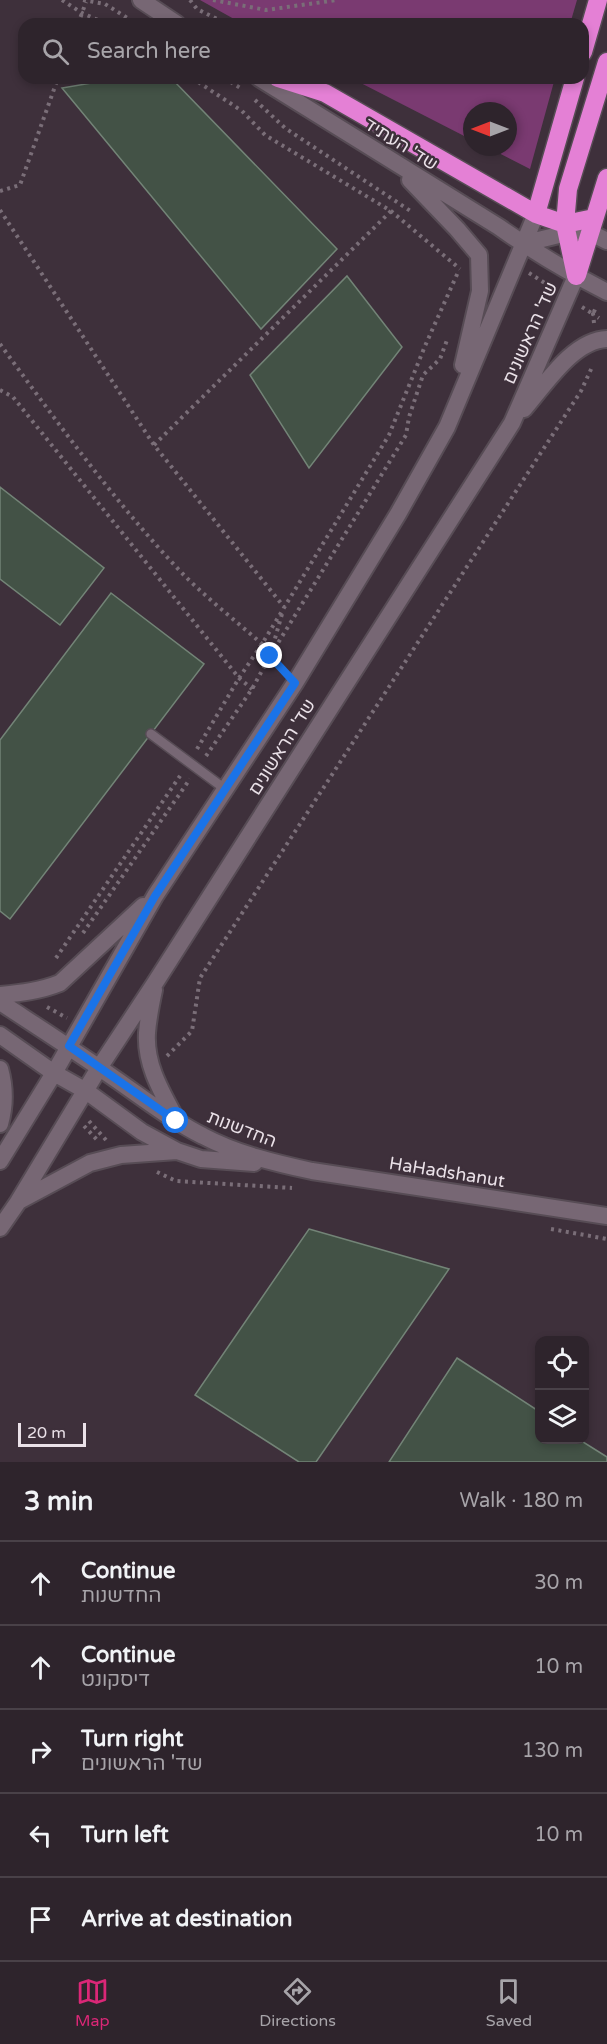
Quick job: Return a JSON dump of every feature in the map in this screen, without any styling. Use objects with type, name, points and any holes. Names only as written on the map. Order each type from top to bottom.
[{"type":"highway","points":[[589,31],[598,0]]},
{"type":"highway","points":[[576,276],[566,228],[568,189],[607,62]]},
{"type":"highway","points":[[297,84],[325,93],[536,214],[566,228],[592,225]]},
{"type":"highway","points":[[536,214],[573,84]]},
{"type":"highway","points":[[576,276],[607,178]]},
{"type":"street","points":[[141,0],[168,18]]},
{"type":"street","name":"שד' העתיד","points":[[269,84],[500,227],[522,244],[576,276],[605,300]]},
{"type":"street","points":[[393,162],[479,255],[480,291],[447,427]]},
{"type":"street","points":[[447,427],[536,214]]},
{"type":"street","points":[[592,225],[607,241]]},
{"type":"street","points":[[522,244],[566,228]]},
{"type":"street","name":"שד' הראשונים","points":[[0,1227],[18,1202],[99,1068],[512,423],[576,276]]},
{"type":"street","points":[[512,423],[565,361],[584,344],[606,339]]},
{"type":"street","name":"שד' הראשונים","points":[[0,1161],[54,1073],[155,896],[295,683],[398,514],[447,427]]},
{"type":"street","points":[[0,995],[45,989],[60,983],[155,896]]},
{"type":"street","points":[[155,983],[147,1034],[149,1058],[156,1082],[176,1121]]},
{"type":"street","name":"החדשנות","points":[[0,1002],[203,1137],[237,1151],[282,1165]]},
{"type":"street","name":"החדשנות","points":[[0,1035],[54,1073],[86,1091],[142,1132],[177,1151],[201,1159],[282,1165]]},
{"type":"street","points":[[0,1069],[3,1083],[3,1111],[0,1124]]},
{"type":"street","points":[[18,1202],[90,1163],[121,1155],[177,1151]]},
{"type":"street","name":"HaHadshanut","points":[[282,1165],[607,1216]]},
{"type":"lane","points":[[151,734],[225,789]]},
{"type":"path","points":[[62,0],[93,18]]},
{"type":"path","points":[[190,0],[197,9],[215,18]]},
{"type":"path","points":[[213,0],[266,10],[337,0]]},
{"type":"path","points":[[80,18],[85,1],[105,4],[128,18]]},
{"type":"path","points":[[0,190],[20,185],[56,84]]},
{"type":"path","points":[[201,84],[242,111],[266,135],[391,211],[460,269]]},
{"type":"path","points":[[233,84],[246,92]]},
{"type":"path","points":[[254,99],[285,128],[413,213]]},
{"type":"path","points":[[0,210],[154,445],[284,607]]},
{"type":"path","points":[[154,445],[391,211]]},
{"type":"path","points":[[76,942],[194,765],[239,678],[389,435],[425,345],[460,269],[479,255]]},
{"type":"path","points":[[455,256],[460,269],[458,290]]},
{"type":"path","points":[[514,263],[593,314]]},
{"type":"path","points":[[153,1071],[192,1031],[200,978],[581,391],[606,339],[599,318],[605,300]]},
{"type":"path","points":[[45,989],[54,961],[194,765],[252,689],[406,435],[409,417],[423,375],[440,359],[450,330]]},
{"type":"path","points":[[0,344],[56,420],[145,532],[181,572],[262,644],[295,683]]},
{"type":"path","points":[[0,390],[13,397],[239,678],[252,689]]},
{"type":"path","points":[[270,656],[284,607]]},
{"type":"shaded area","points":[[200,0],[577,0],[572,18],[232,18]]},
{"type":"shaded area","points":[[363,84],[553,84],[530,169],[505,156],[517,156],[517,102],[463,102],[463,135]]},
{"type":"building","points":[[86,84],[177,84],[337,249],[261,329],[62,88]]},
{"type":"building","points":[[347,276],[402,347],[309,468],[250,375]]},
{"type":"building","points":[[0,487],[104,568],[60,625],[0,579]]},
{"type":"building","points":[[111,593],[204,664],[10,919],[0,911],[0,740]]},
{"type":"building","points":[[309,1229],[449,1269],[316,1462],[299,1462],[195,1395]]},
{"type":"building","points":[[457,1358],[535,1409],[535,1444],[586,1444],[607,1457],[607,1462],[389,1462]]},
{"type":"route","points":[[176,1121],[69,1046],[155,896],[295,683],[270,656]]}]
